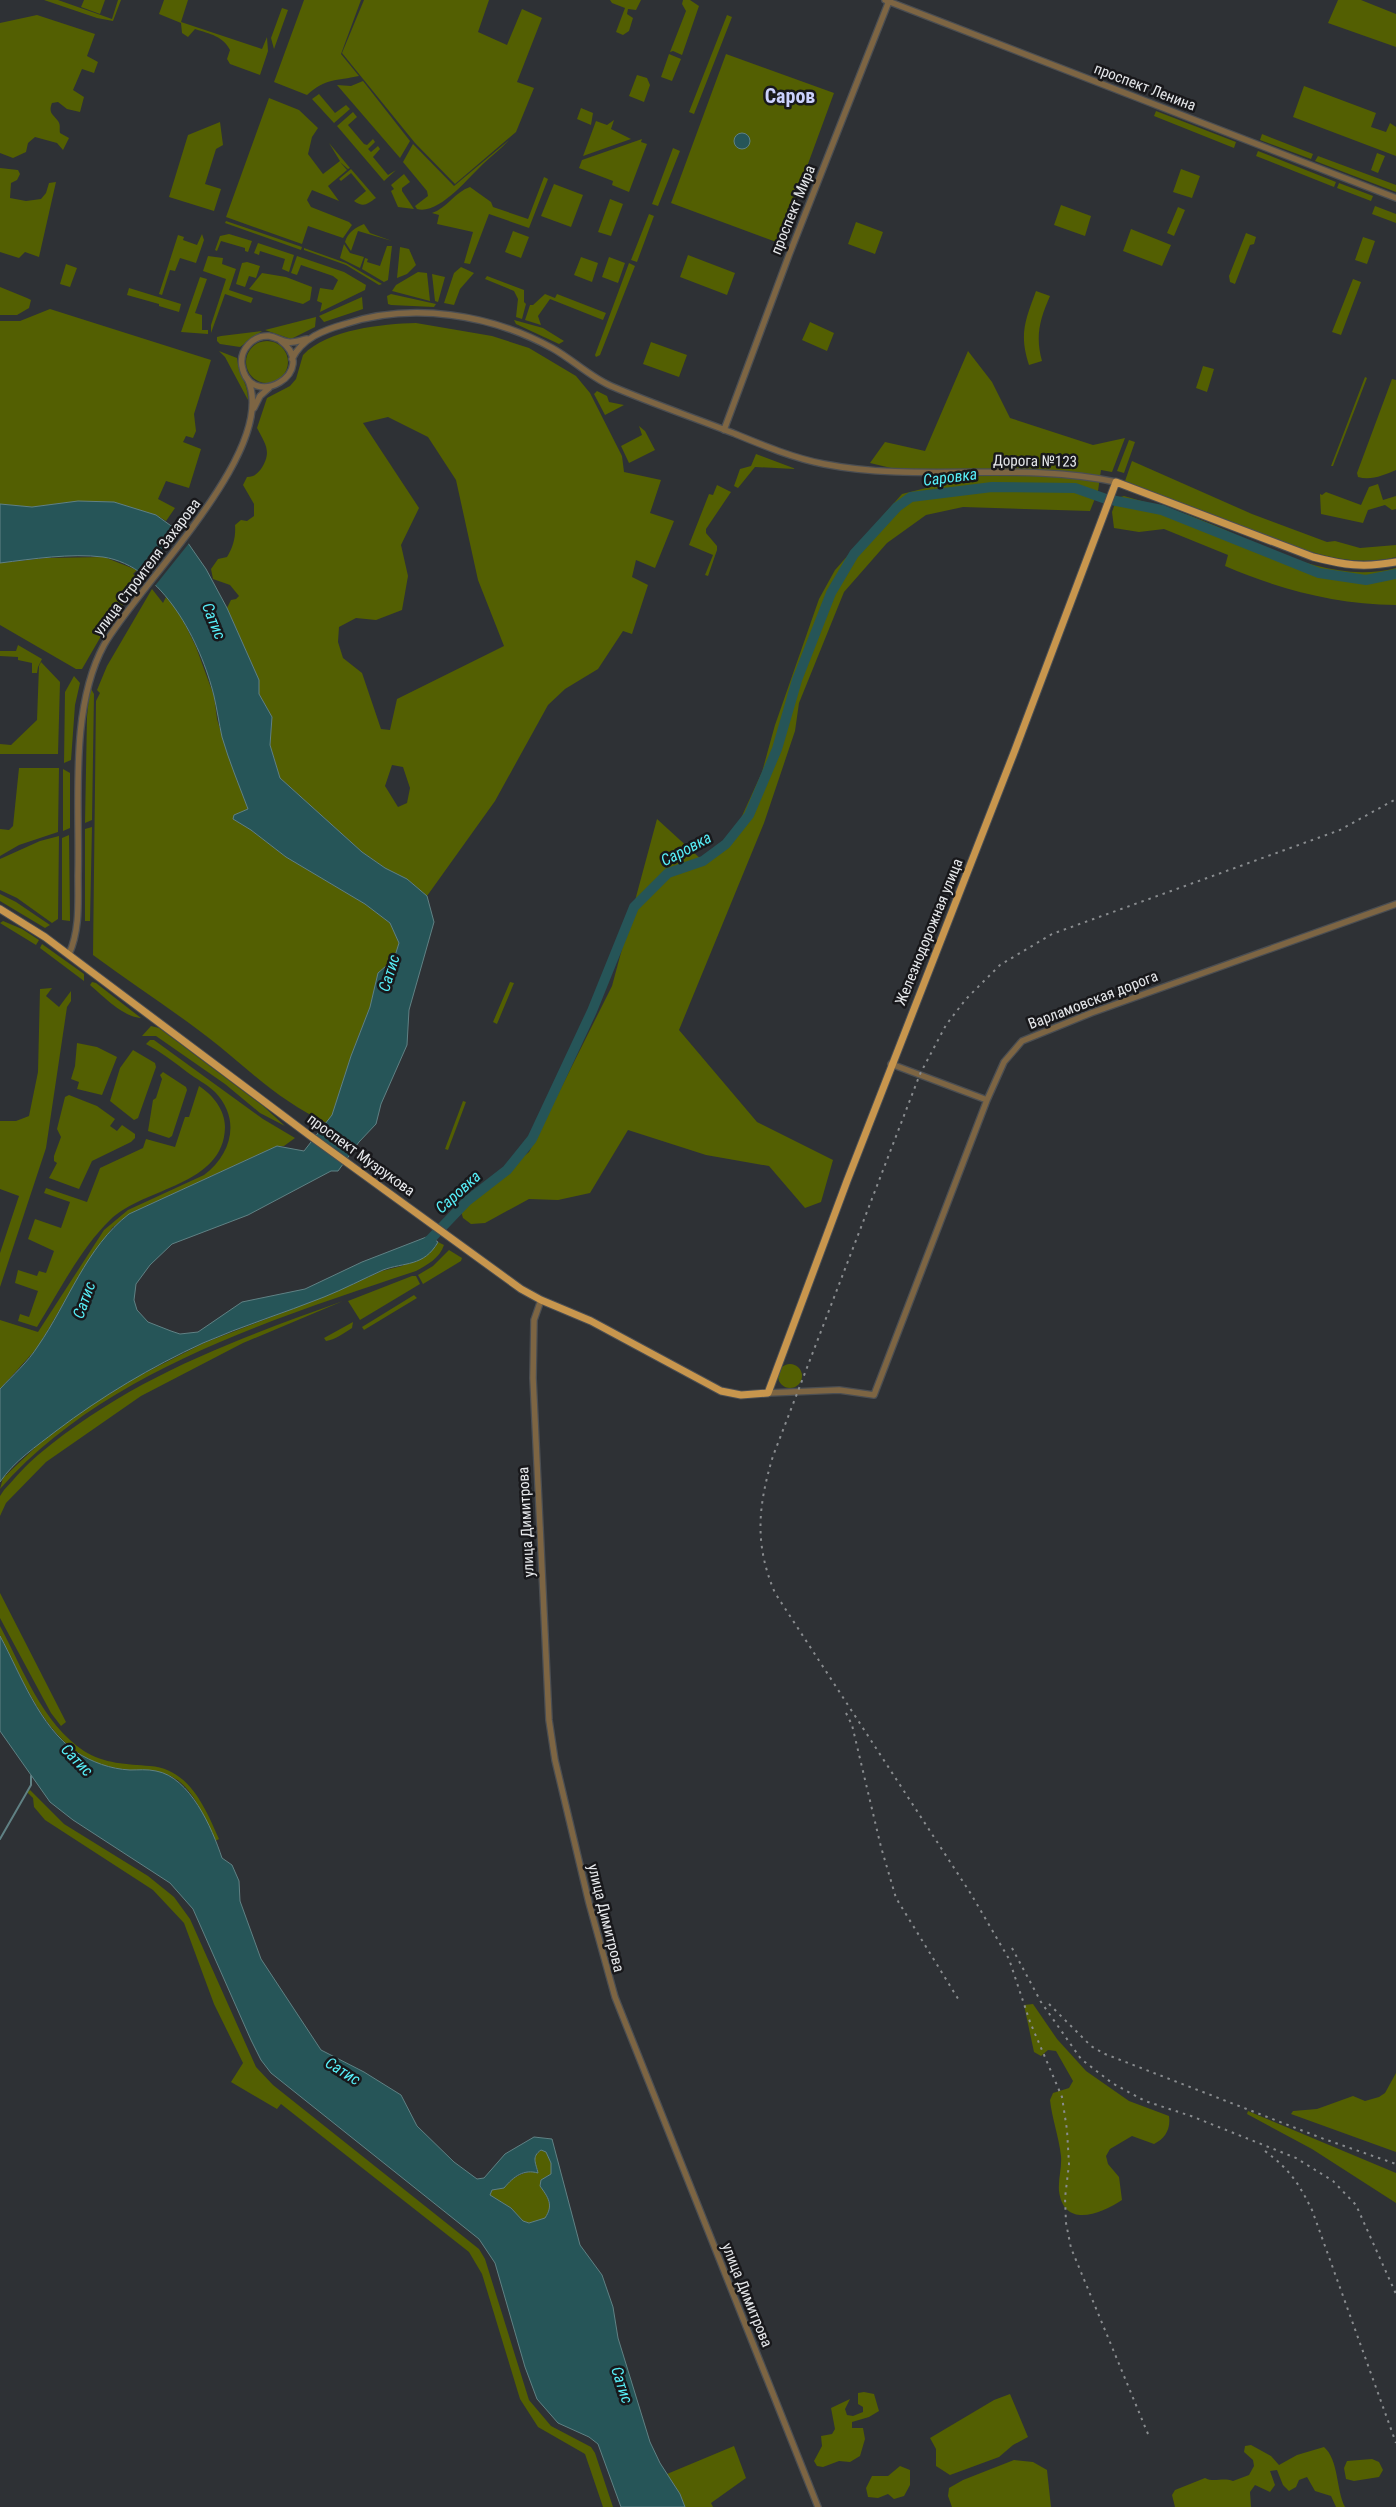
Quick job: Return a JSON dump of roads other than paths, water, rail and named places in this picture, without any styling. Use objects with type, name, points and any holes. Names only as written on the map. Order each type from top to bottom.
[{"type":"main road","name":"Железнодорожная улица","points":[[768,1393],[891,1064],[1015,750],[1116,482]]},
{"type":"main road","name":"Дорога №123","points":[[1116,482],[1313,557],[1345,565],[1367,567],[1396,562]]},
{"type":"main road","name":"проспект Музрукова","points":[[0,909],[28,924],[309,1135],[521,1289],[540,1300],[591,1321],[721,1390],[742,1395],[768,1393]]},
{"type":"street","name":"проспект Ленина","points":[[887,1],[1396,198]]},
{"type":"street","name":"проспект Мира","points":[[724,430],[789,254],[887,1]]},
{"type":"street","name":"Дорога №123","points":[[309,338],[336,326],[385,313],[439,314],[507,329],[550,347],[600,381],[799,458],[846,467],[929,473],[1070,473],[1116,482]]},
{"type":"street","points":[[263,336],[290,342],[309,338],[297,349],[292,359],[289,374],[283,382],[274,386],[259,386],[247,378],[242,360],[248,345],[263,336]]},
{"type":"street","points":[[280,340],[288,348],[292,359]]},
{"type":"street","name":"улица Строителя Захарова","points":[[247,378],[254,394],[253,410]]},
{"type":"street","name":"улица Строителя Захарова","points":[[69,954],[74,943],[78,916],[80,765],[83,706],[89,681],[104,645],[144,589],[213,500],[230,473],[253,410],[265,391],[274,386]]},
{"type":"street","name":"Варламовская дорога","points":[[874,1396],[986,1100],[1004,1062],[1022,1041],[1091,1013],[1396,904]]},
{"type":"street","points":[[891,1064],[986,1100]]},
{"type":"street","name":"улица Димитрова","points":[[540,1300],[534,1320],[536,1458],[548,1720],[555,1760],[589,1903],[615,1997],[818,2507]]},
{"type":"street","name":"проспект Музрукова","points":[[768,1393],[839,1390],[874,1396]]},
{"type":"water","points":[[739,133],[745,133],[750,138],[748,147],[739,149],[734,144],[734,138]]},
{"type":"water","name":"Сатис","points":[[78,501],[114,502],[156,515],[181,533],[206,569],[227,608],[259,680],[259,694],[272,717],[270,745],[280,778],[362,852],[385,868],[407,879],[427,896],[434,922],[409,1010],[407,1045],[381,1104],[376,1124],[359,1142],[338,1171],[331,1171],[248,1215],[172,1244],[150,1265],[136,1284],[134,1300],[137,1310],[148,1322],[171,1331],[180,1334],[198,1332],[242,1302],[305,1289],[362,1262],[429,1236],[438,1242],[420,1260],[383,1270],[324,1297],[203,1343],[146,1372],[109,1394],[56,1431],[19,1461],[0,1482],[0,1389],[34,1352],[101,1242],[129,1214],[277,1146],[304,1151],[332,1115],[351,1056],[370,1007],[378,973],[394,959],[399,943],[390,923],[365,904],[286,857],[251,830],[233,819],[234,815],[248,809],[222,737],[208,675],[189,631],[161,591],[144,575],[124,563],[103,557],[65,556],[0,563],[0,504],[32,507]]},
{"type":"water","name":"Сатис","points":[[0,1636],[41,1714],[51,1728],[76,1752],[108,1767],[130,1770],[153,1770],[168,1775],[189,1793],[206,1819],[222,1858],[232,1865],[239,1881],[240,1901],[261,1959],[321,2050],[364,2072],[401,2095],[417,2126],[454,2162],[477,2179],[484,2178],[505,2154],[534,2137],[552,2139],[580,2245],[602,2275],[613,2307],[618,2338],[650,2442],[660,2463],[680,2494],[685,2507],[621,2507],[598,2444],[589,2437],[558,2423],[537,2399],[525,2367],[495,2263],[479,2239],[271,2073],[261,2060],[251,2040],[193,1909],[170,1883],[73,1820],[50,1802],[0,1731]],"holes":[[[541,2150],[546,2152],[551,2163],[551,2174],[541,2180],[540,2186],[549,2201],[549,2209],[545,2218],[529,2223],[523,2221],[511,2208],[490,2195],[492,2190],[504,2188],[520,2174],[528,2172],[538,2173],[535,2160],[536,2155]]]},
{"type":"waterway","name":"Саровка","points":[[423,1247],[467,1201],[507,1170],[532,1139],[592,1011],[634,907],[668,873],[703,861],[726,844],[749,815],[777,749],[797,680],[831,593],[854,554],[897,507],[911,497],[992,487],[1075,488],[1106,499],[1162,510],[1319,573],[1366,580],[1396,574]]},
{"type":"waterway","points":[[0,1839],[31,1785],[31,1776]]},
{"type":"railway","points":[[1148,2434],[1071,2248],[1066,2223],[1065,2198],[1069,2164],[1067,2130],[1062,2097],[1030,2022],[1009,1959],[971,1894],[775,1593],[768,1575],[761,1541],[760,1525],[764,1492],[773,1456],[920,1074],[946,1025],[966,999],[1000,965],[1052,934],[1340,830],[1396,799]]},
{"type":"railway","points":[[846,1713],[852,1725],[881,1847],[896,1898],[960,2002]]},
{"type":"railway","points":[[1012,1948],[1041,2002],[1081,2059],[1112,2083],[1145,2101],[1191,2116],[1296,2158],[1333,2181],[1356,2205],[1396,2294]]},
{"type":"railway","points":[[1049,2004],[1091,2046],[1105,2054],[1324,2139],[1396,2164]]},
{"type":"railway","points":[[1265,2151],[1293,2177],[1312,2210],[1396,2443]]},
{"type":"district","name":"Саров","points":[[790,96]]}]
